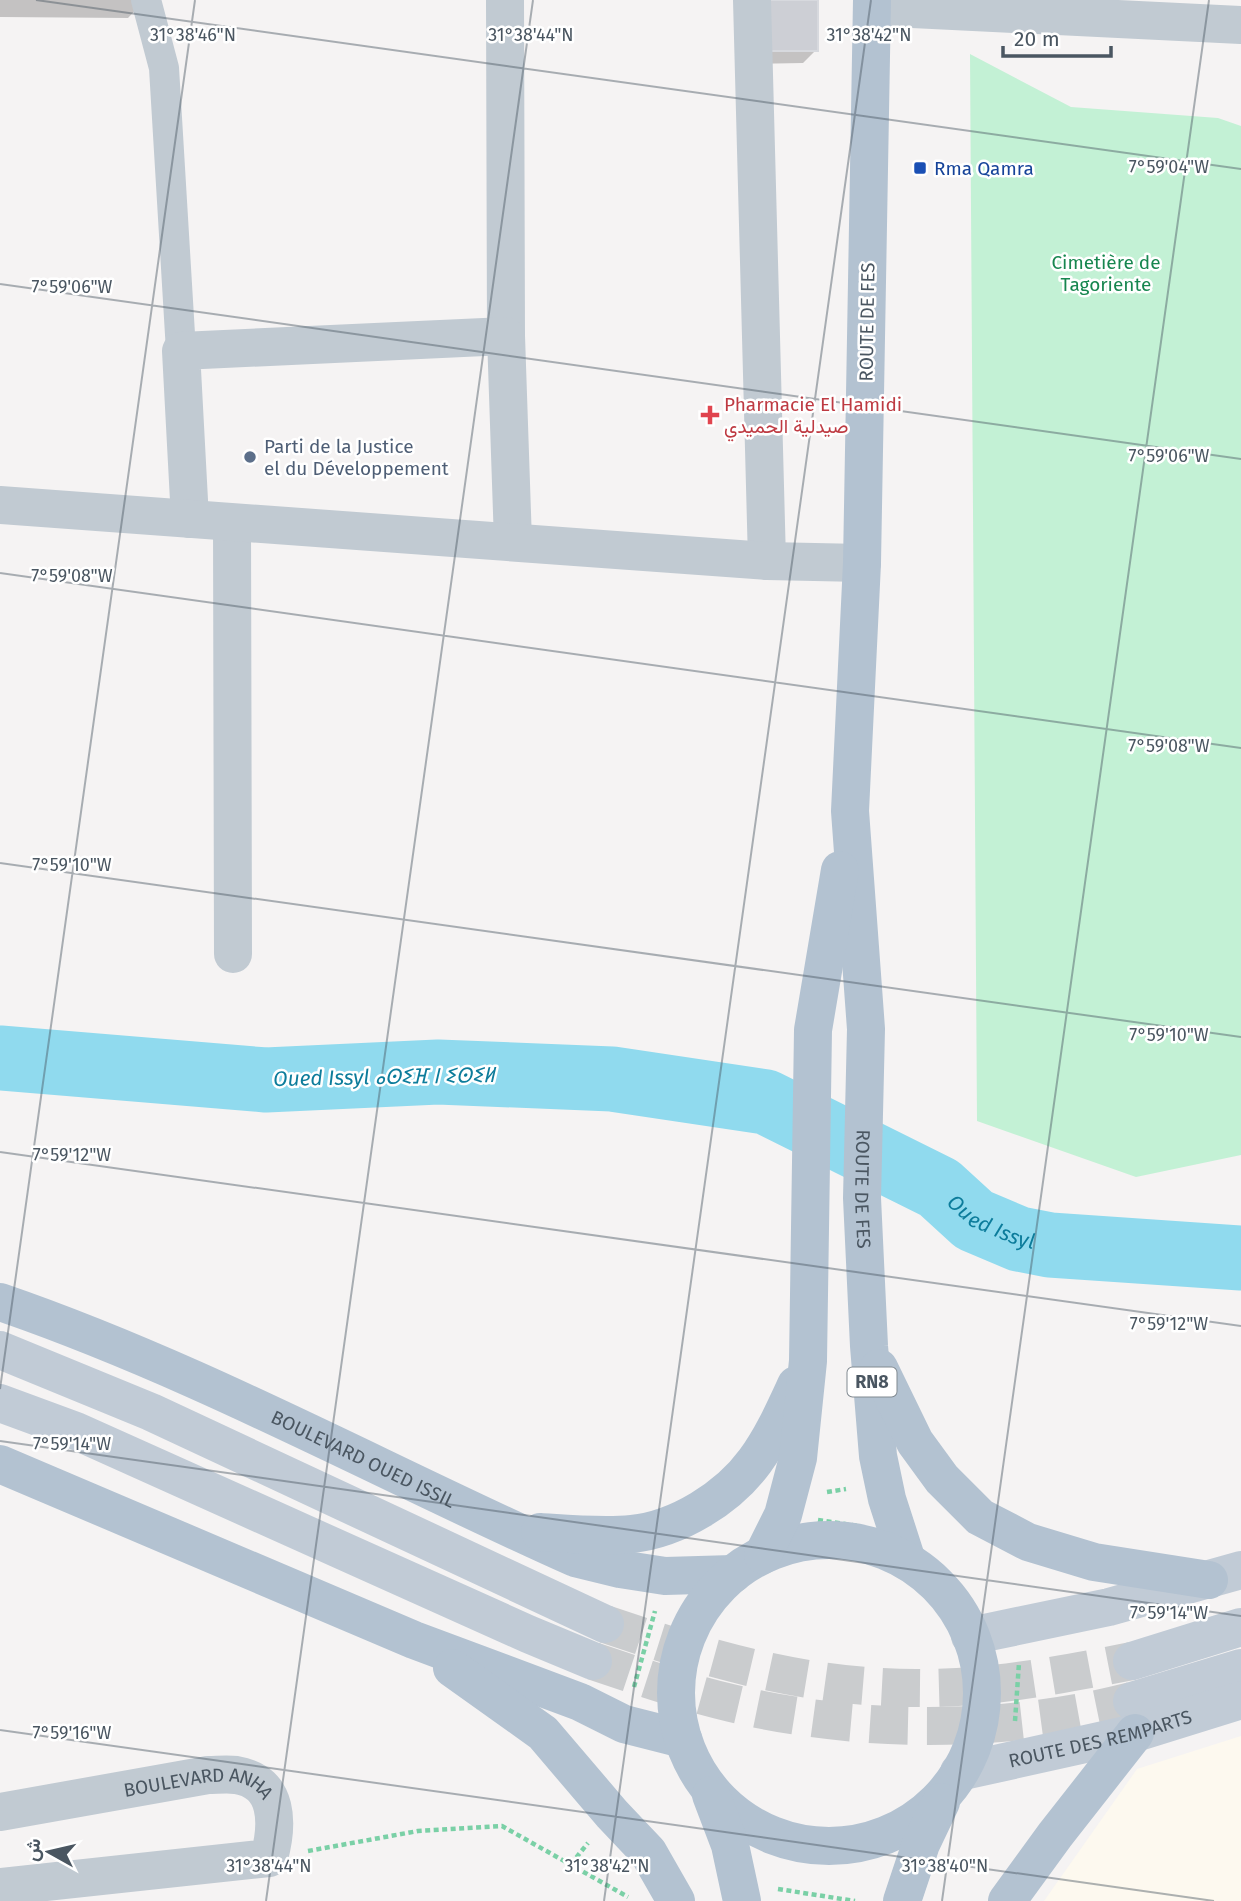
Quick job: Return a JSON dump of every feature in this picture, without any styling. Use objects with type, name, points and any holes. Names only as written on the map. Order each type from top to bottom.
[{"type":"main road","name":"ROUTE DE FES","points":[[748,1564],[783,1515],[798,1458],[808,1362],[813,1030],[850,811],[862,563],[872,4]]},
{"type":"main road","name":"ROUTE DE FES","points":[[850,811],[866,1029],[862,1198],[869,1346],[878,1456],[901,1546]]},
{"type":"main road","name":"BOULEVARD OUED ISSIL","points":[[0,1302],[57,1322],[178,1373],[575,1558],[665,1576],[748,1564]]},
{"type":"main road","points":[[869,1346],[915,1441],[942,1479],[980,1517],[1028,1542],[1094,1562],[1225,1575]]},
{"type":"main road","points":[[0,1350],[163,1418],[605,1625]]},
{"type":"main road","points":[[515,1531],[633,1534],[668,1525],[699,1510],[727,1491],[754,1463],[776,1428],[808,1362]]},
{"type":"main road","points":[[0,1403],[76,1432],[593,1661]]},
{"type":"main road","points":[[0,1464],[414,1640],[580,1702],[624,1724],[683,1739]]},
{"type":"main road","name":"RN8","points":[[902,1901],[921,1844],[953,1781],[976,1735],[981,1709],[979,1668],[970,1636],[955,1606],[901,1546],[832,1540],[796,1544],[748,1564],[715,1591],[700,1611],[682,1651],[676,1695],[683,1739],[692,1761],[708,1787],[726,1807],[760,1830],[786,1840],[820,1846],[854,1844],[893,1832],[923,1814],[953,1781]]},
{"type":"main road","points":[[970,1636],[1109,1607],[1225,1575]]},
{"type":"main road","points":[[1132,1661],[1241,1627]]},
{"type":"main road","points":[[414,1640],[542,1733],[611,1814],[648,1852],[676,1901]]},
{"type":"main road","points":[[1007,1901],[1055,1835],[1133,1717],[1241,1668]]},
{"type":"main road","name":"ROUTE DES REMPARTS","points":[[953,1781],[1133,1717],[1241,1700]]},
{"type":"main road","name":"RN8","points":[[708,1787],[730,1845],[742,1901]]},
{"type":"street","points":[[146,0],[164,68],[190,519]]},
{"type":"street","points":[[505,0],[506,336],[513,542]]},
{"type":"street","points":[[752,0],[767,561]]},
{"type":"street","points":[[872,4],[1241,24]]},
{"type":"street","points":[[181,351],[506,336]]},
{"type":"street","points":[[0,505],[767,561],[862,563]]},
{"type":"street","points":[[232,523],[233,954]]},
{"type":"street","name":"BOULEVARD ANHA","points":[[0,1812],[208,1775],[236,1775],[254,1782],[267,1792],[276,1817],[276,1835],[269,1858]]},
{"type":"street","points":[[0,1887],[269,1858]]},
{"type":"path","points":[[783,1515],[901,1546]]},
{"type":"path","points":[[624,1724],[665,1576]]},
{"type":"path","points":[[1012,1760],[1022,1626]]},
{"type":"path","points":[[269,1858],[418,1831],[502,1826],[628,1896],[629,1901]]},
{"type":"shaded area","points":[[1241,1736],[1241,1901],[1044,1901],[1137,1769]]},
{"type":"green space","name":"Cimetière de Tagoriente","points":[[970,54],[1071,107],[1218,118],[1241,126],[1241,1155],[1136,1177],[977,1121]]},
{"type":"building","points":[[766,0],[818,0],[818,51],[766,51]]},
{"type":"waterway","name":"Oued Issyl ⴰⵙⵉⴼ ⵏ ⵉⵙⵉⵍ","points":[[0,1058],[266,1080],[438,1072],[612,1079],[766,1102],[939,1188],[974,1220],[1019,1239],[1050,1245],[1241,1258]]},
{"type":"tunnel","points":[[605,1624],[682,1649],[758,1669],[796,1677],[875,1687],[943,1688],[997,1684],[1132,1661]]},
{"type":"tunnel","points":[[593,1661],[731,1703],[780,1713],[881,1725],[932,1726],[1033,1720],[1132,1701]]},
{"type":"place","name":"Rma Qamra","points":[[920,168]]},
{"type":"place","name":"Pharmacie El Hamidi صيدلية الحميدي","points":[[710,415]]},
{"type":"place","name":"Parti de la Justice el du Développement","points":[[250,457]]},
{"type":"water label","name":"Oued Issyl","points":[[993,1216]]}]
